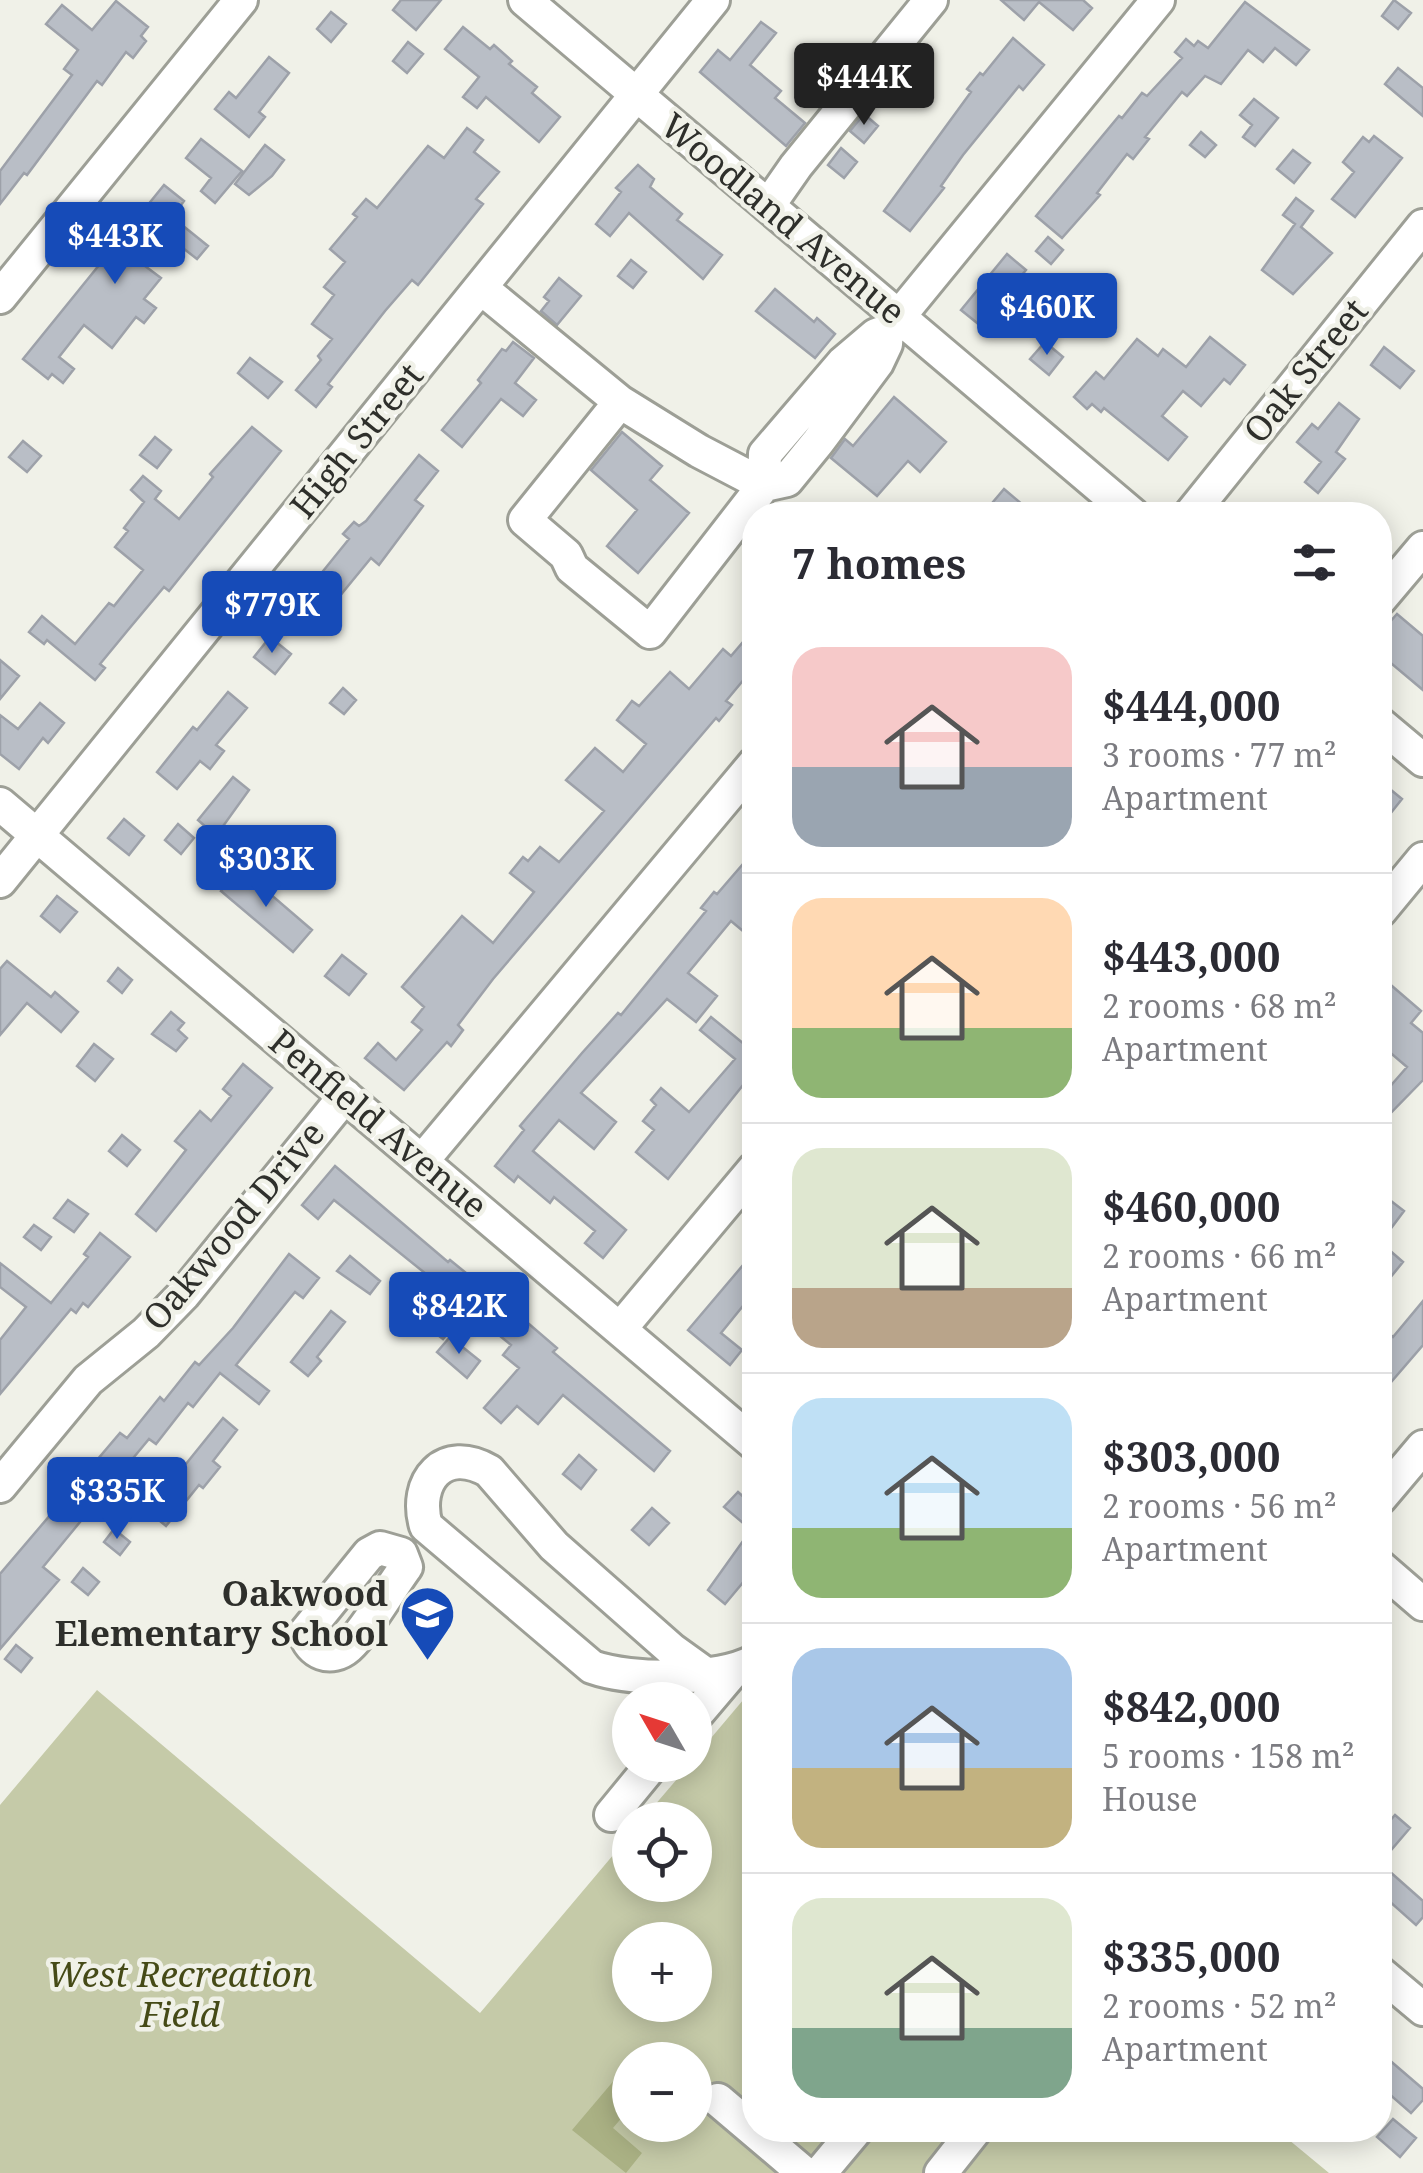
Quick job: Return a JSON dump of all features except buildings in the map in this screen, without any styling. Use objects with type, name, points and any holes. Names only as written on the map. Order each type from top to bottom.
[{"type":"street","points":[[0,297],[241,0]]},
{"type":"street","name":"Woodland Avenue","points":[[525,0],[768,206],[893,324],[1117,502]]},
{"type":"street","name":"High Street","points":[[0,881],[713,0]]},
{"type":"street","points":[[768,206],[931,0]]},
{"type":"street","points":[[751,502],[764,485],[765,454],[843,364],[893,324],[1158,0]]},
{"type":"street","name":"Oak Street","points":[[1200,502],[1423,226]]},
{"type":"street","points":[[480,288],[620,402],[699,451],[764,485]]},
{"type":"street","points":[[620,402],[525,520],[566,554],[572,568],[650,632],[742,513]]},
{"type":"street","points":[[1392,585],[1423,548]]},
{"type":"street","points":[[1392,734],[1423,760]]},
{"type":"street","points":[[422,1161],[742,779]]},
{"type":"street","name":"Penfield Avenue","points":[[0,804],[742,1433]]},
{"type":"street","points":[[1392,896],[1423,859]]},
{"type":"street","name":"Oakwood Drive","points":[[0,1486],[88,1380],[146,1333],[184,1294],[345,1096]]},
{"type":"street","points":[[620,1329],[742,1184]]},
{"type":"street","points":[[1392,1483],[1423,1446]]},
{"type":"street","points":[[458,1460],[489,1470],[554,1546],[672,1650],[731,1668],[676,1676],[607,1672],[592,1667],[426,1526],[422,1502],[432,1475],[444,1464],[458,1460]]},
{"type":"street","points":[[401,1554],[426,1526]]},
{"type":"street","points":[[1392,1577],[1423,1604]]},
{"type":"street","points":[[712,1693],[731,1668]]},
{"type":"street","points":[[611,1814],[638,1782]]},
{"type":"street","points":[[1392,1983],[1423,2009]]},
{"type":"street","points":[[718,2100],[742,2120]]},
{"type":"street","points":[[767,2142],[804,2173]]},
{"type":"street","points":[[820,2173],[846,2142]]},
{"type":"street","points":[[941,2173],[966,2142]]},
{"type":"green space","name":"West Recreation Field","points":[[97,1690],[480,2013],[612,1856],[612,1902],[712,1902],[712,1802],[657,1802],[674,1782],[712,1782],[712,1737],[742,1701],[742,2142],[1292,2142],[1329,2173],[0,2173],[0,1805]]},
{"type":"shaded area","points":[[612,2083],[612,2142],[629,2142],[642,2153],[626,2173],[572,2130]]},
{"type":"place","name":"Oakwood Elementary School","points":[[427,1663]]}]
